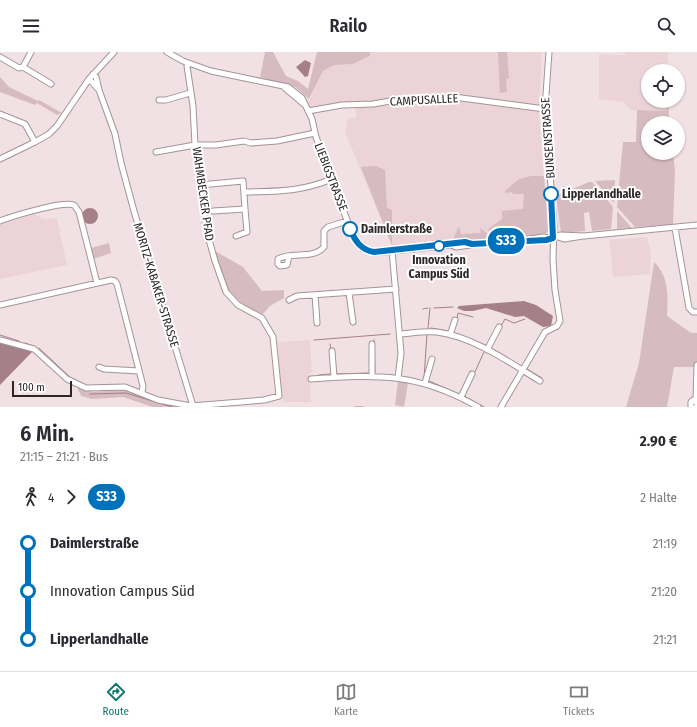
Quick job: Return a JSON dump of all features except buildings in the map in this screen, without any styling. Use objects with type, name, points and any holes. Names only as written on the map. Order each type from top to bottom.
[{"type":"street","points":[[23,67],[31,52]]},
{"type":"street","points":[[0,159],[35,142],[49,134],[58,126],[92,74],[114,52]]},
{"type":"street","points":[[167,52],[184,59],[187,62],[211,71],[284,88],[296,94],[306,108]]},
{"type":"street","name":"BUNSENSTRASSE","points":[[522,370],[545,332],[557,326],[560,321],[555,290],[554,238],[542,109],[547,53]]},
{"type":"street","points":[[0,57],[19,68],[23,67],[50,84]]},
{"type":"street","name":"WAHMBECKER PFAD","points":[[187,62],[190,93],[193,106],[195,145],[206,229],[226,292],[238,306],[262,318],[273,337],[279,396],[264,400],[193,406]]},
{"type":"street","name":"MORITZ-KABAKER-STRASSE","points":[[92,74],[96,77],[99,90],[115,134],[193,406]]},
{"type":"street","name":"MORITZ-KABAKER-STRASSE","points":[[89,79],[99,90]]},
{"type":"street","points":[[159,100],[166,100],[190,93]]},
{"type":"street","name":"CAMPUSALLEE","points":[[306,108],[373,104],[396,100],[454,97],[542,109]]},
{"type":"street","name":"LIEBIGSTRASSE","points":[[306,108],[314,124],[314,132],[353,236],[363,249],[374,252],[452,245],[465,242],[472,244],[543,237],[554,238],[560,235],[584,236],[697,225]]},
{"type":"street","points":[[0,114],[25,124],[35,142]]},
{"type":"street","points":[[156,152],[195,145],[216,145],[244,141],[251,143],[289,139],[314,132]]},
{"type":"street","points":[[118,148],[124,154]]},
{"type":"street","points":[[245,192],[296,190],[311,187],[332,178]]},
{"type":"street","points":[[200,185],[243,181],[247,232],[236,236]]},
{"type":"street","points":[[0,221],[14,215],[36,210],[67,204],[74,205],[79,212],[97,283]]},
{"type":"street","points":[[213,211],[245,209]]},
{"type":"street","points":[[289,256],[318,252],[324,247],[324,231],[328,227],[347,221]]},
{"type":"street","points":[[675,228],[689,308],[693,312],[697,312]]},
{"type":"street","points":[[392,250],[401,353],[398,378]]},
{"type":"street","points":[[0,305],[111,280],[116,282],[139,371],[143,388],[142,392]]},
{"type":"street","points":[[289,300],[297,296],[396,289]]},
{"type":"street","points":[[349,292],[353,322]]},
{"type":"street","points":[[315,295],[317,323]]},
{"type":"street","points":[[450,335],[455,320]]},
{"type":"street","points":[[486,350],[499,327]]},
{"type":"street","points":[[400,334],[429,332],[450,335],[486,350],[540,381]]},
{"type":"street","points":[[0,340],[34,350],[67,379],[79,386],[93,388],[125,387],[142,392],[158,400],[193,406]]},
{"type":"street","points":[[372,344],[372,375]]},
{"type":"street","points":[[332,351],[334,377]]},
{"type":"street","points":[[425,383],[432,359]]},
{"type":"street","points":[[691,407],[691,402],[697,404],[697,365]]},
{"type":"street","points":[[99,367],[104,369],[139,371]]},
{"type":"street","points":[[501,407],[522,370]]},
{"type":"street","points":[[460,397],[472,374]]},
{"type":"street","points":[[311,379],[372,375],[398,378],[425,383],[460,397],[478,407]]},
{"type":"shaded area","points":[[265,52],[273,52],[286,76],[298,81],[308,89],[317,52],[370,52],[370,56],[353,64],[334,65],[323,71],[309,99],[295,87],[260,77]]},
{"type":"shaded area","points":[[370,52],[542,52],[539,112],[548,232],[543,235],[393,248],[345,132],[347,120],[356,117],[355,104],[311,108],[308,103],[323,71],[334,65],[353,64],[361,61],[370,56]]},
{"type":"shaded area","points":[[498,52],[507,52],[509,78],[506,79],[507,92],[500,93]]},
{"type":"shaded area","points":[[625,52],[668,52],[668,64],[641,64],[641,108],[667,108],[667,111],[631,110],[623,102],[599,99],[599,54],[625,55]]},
{"type":"shaded area","points":[[305,60],[311,63],[308,76],[305,77],[296,67]]},
{"type":"shaded area","points":[[0,77],[9,87],[38,101],[39,100],[62,113],[57,115],[37,103],[35,105],[0,92]]},
{"type":"shaded area","points":[[668,108],[669,116],[641,116],[641,160],[674,160],[675,171],[673,225],[635,227],[617,207],[623,142],[636,142],[637,110],[666,111]]},
{"type":"shaded area","points":[[376,166],[385,170],[387,208],[392,210],[392,246],[361,167]]},
{"type":"shaded area","points":[[531,176],[544,176],[548,232],[543,235],[494,239],[488,229],[502,219],[502,211],[523,209],[524,194],[513,194],[512,192],[505,193],[505,191],[519,179]]},
{"type":"shaded area","points":[[615,180],[614,203],[595,181]]},
{"type":"shaded area","points":[[592,182],[613,207],[611,229],[592,231],[589,212],[584,213],[585,231],[561,233],[556,196]]},
{"type":"shaded area","points":[[87,208],[93,208],[98,213],[96,222],[93,224],[87,224],[82,219],[82,213]]},
{"type":"shaded area","points":[[617,211],[631,227],[631,228],[617,229]]},
{"type":"shaded area","points":[[33,214],[44,219],[57,218],[67,265],[0,279],[0,225]]},
{"type":"shaded area","points":[[459,226],[461,234],[481,233],[480,228],[488,234],[489,239],[455,241],[454,237]]},
{"type":"shaded area","points":[[647,237],[651,253],[650,274],[613,277],[609,240]]},
{"type":"shaded area","points":[[109,243],[111,253],[93,259],[91,248]]},
{"type":"shaded area","points":[[215,251],[243,267],[262,291],[284,290],[284,298],[270,306],[261,316],[240,302],[227,288]]},
{"type":"shaded area","points":[[654,262],[665,280],[668,301],[667,316],[691,333],[697,333],[697,367],[674,367],[667,407],[626,407],[639,363]]},
{"type":"shaded area","points":[[524,301],[536,305],[553,316],[551,326],[543,327],[524,316],[515,317],[486,308],[473,311],[464,311],[457,308],[459,306]]},
{"type":"shaded area","points":[[310,340],[312,373],[309,373],[311,402],[283,401],[277,357],[279,357],[278,342]]},
{"type":"shaded area","points":[[0,342],[33,351],[0,385]]},
{"type":"shaded area","points":[[398,381],[408,383],[404,407],[395,405]]},
{"type":"shaded area","points":[[77,387],[92,392],[125,390],[158,402],[187,407],[153,407],[123,397],[92,399],[81,396]]},
{"type":"waterway","points":[[434,308],[453,307]]},
{"type":"waterway","points":[[423,309],[428,308]]},
{"type":"waterway","points":[[428,328],[430,308]]},
{"type":"waterway","points":[[457,319],[458,313],[473,317]]},
{"type":"waterway","points":[[501,326],[505,319],[514,323],[525,319]]},
{"type":"waterway","points":[[431,328],[448,331]]},
{"type":"waterway","points":[[453,333],[458,334]]},
{"type":"waterway","points":[[314,340],[390,334]]},
{"type":"waterway","points":[[424,378],[427,334]]},
{"type":"waterway","points":[[0,335],[19,341]]},
{"type":"waterway","points":[[374,340],[375,372]]},
{"type":"waterway","points":[[472,340],[486,346]]},
{"type":"waterway","points":[[25,343],[34,346]]},
{"type":"waterway","points":[[330,344],[331,349]]},
{"type":"waterway","points":[[39,348],[72,379]]},
{"type":"waterway","points":[[474,374],[484,352]]},
{"type":"waterway","points":[[509,359],[521,366]]},
{"type":"waterway","points":[[527,369],[542,378]]},
{"type":"waterway","points":[[337,374],[369,373]]},
{"type":"waterway","points":[[319,375],[331,374]]},
{"type":"waterway","points":[[429,381],[459,394]]},
{"type":"waterway","points":[[90,394],[126,393],[172,407]]},
{"type":"waterway","points":[[464,396],[484,407]]},
{"type":"waterway","points":[[355,407],[363,407]]},
{"type":"bus line","name":"S33","points":[[350,229],[356,241],[363,249],[370,252],[452,245],[465,242],[472,244],[522,240],[530,242],[546,240],[553,238],[554,231],[551,194]]},
{"type":"place","name":"Lipperlandhalle","points":[[551,194]]},
{"type":"place","name":"Daimlerstraße","points":[[350,229]]},
{"type":"place","name":"Innovation Campus Süd","points":[[439,246]]}]
